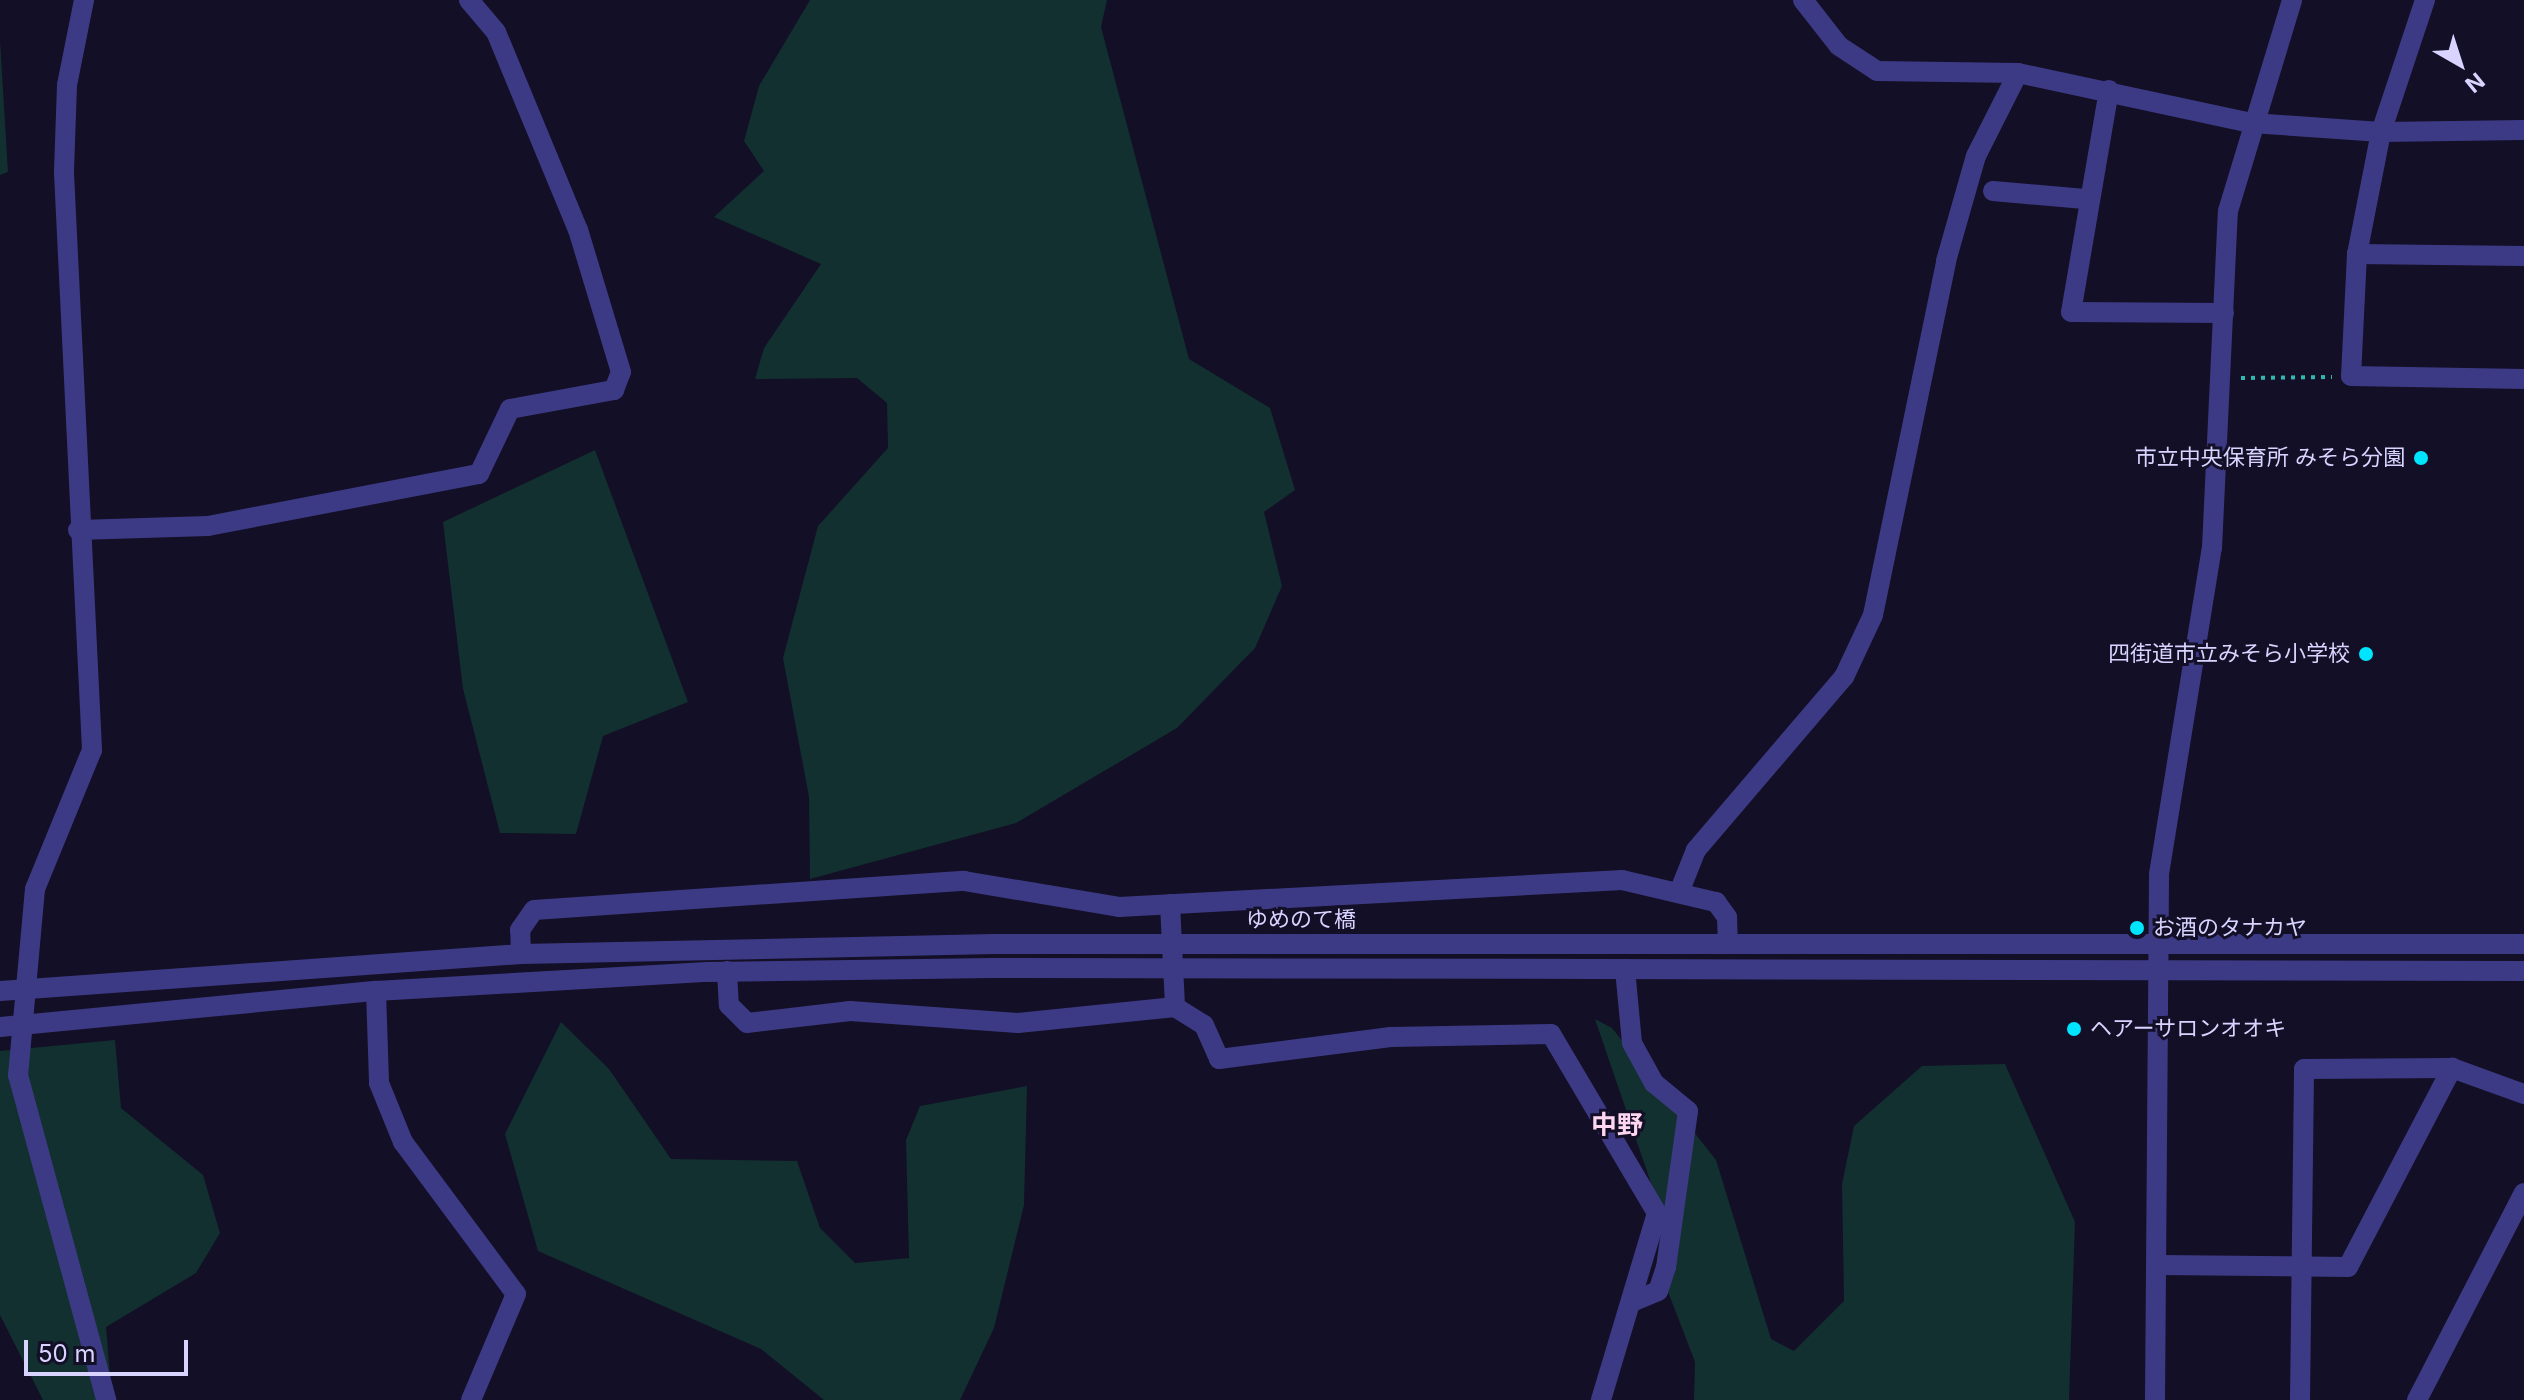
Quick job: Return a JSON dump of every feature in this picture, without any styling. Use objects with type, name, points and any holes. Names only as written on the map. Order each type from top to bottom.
[{"type":"street","points":[[84,0],[67,85],[64,173],[78,530],[92,750],[35,889],[23,989],[10,1026],[27,1115],[106,1400]]},
{"type":"street","points":[[78,530],[208,526],[479,474],[510,409],[614,390],[621,372],[578,230],[496,32],[469,0]]},
{"type":"street","points":[[1803,0],[1839,46],[1877,71],[2018,73],[2252,123],[2381,132],[2524,130]]},
{"type":"street","points":[[2155,1400],[2159,1265],[2158,940],[2180,719],[2212,548],[2228,211],[2252,123],[2292,0]]},
{"type":"street","points":[[2425,0],[2381,132],[2357,254],[2351,376],[2524,379]]},
{"type":"street","points":[[1680,890],[1696,850],[1844,677],[1873,615],[1946,261],[1976,156],[2018,73]]},
{"type":"street","points":[[2109,90],[2085,199],[2071,312],[2224,313]]},
{"type":"street","points":[[1993,191],[2085,199]]},
{"type":"street","points":[[2357,254],[2524,256]]},
{"type":"street","points":[[521,954],[520,930],[534,910],[964,881],[1097,906],[1622,880],[1680,890],[1716,902],[1727,917],[1728,943]]},
{"type":"street","points":[[1170,904],[1175,1007]]},
{"type":"street","name":"ゆめのて橋","points":[[0,991],[521,954],[994,944],[2158,940],[2524,944]]},
{"type":"street","points":[[10,1026],[376,991],[727,971],[992,968],[2157,973],[2524,971]]},
{"type":"street","points":[[1625,969],[1632,1043],[1654,1083],[1688,1111],[1666,1267],[1658,1291],[1634,1301]]},
{"type":"street","points":[[727,971],[729,1005],[747,1023],[850,1011],[1018,1023],[1175,1007],[1204,1025],[1219,1059],[1391,1037],[1551,1034],[1657,1213],[1634,1301],[1601,1400]]},
{"type":"street","points":[[376,991],[379,1083],[403,1142],[516,1294],[471,1400]]},
{"type":"street","points":[[2159,1265],[2348,1267],[2452,1068]]},
{"type":"street","points":[[2300,1400],[2304,1069],[2452,1068],[2524,1094]]},
{"type":"street","points":[[2417,1400],[2524,1193]]},
{"type":"path","points":[[2222,379],[2351,376]]},
{"type":"green space","points":[[810,0],[1107,0],[1101,27],[1189,359],[1270,408],[1295,490],[1264,512],[1282,586],[1255,648],[1177,728],[1016,823],[810,879],[809,797],[783,658],[818,526],[888,448],[887,403],[857,378],[755,379],[764,348],[821,264],[714,217],[764,171],[744,141],[759,86]]},
{"type":"green space","points":[[0,40],[8,172],[0,175]]},
{"type":"green space","points":[[595,450],[688,702],[603,736],[576,834],[500,833],[463,689],[443,522]]},
{"type":"green space","points":[[1595,1019],[1612,1028],[1716,1160],[1771,1339],[1794,1351],[1844,1301],[1842,1184],[1854,1126],[1922,1066],[2005,1064],[2075,1222],[2069,1400],[1694,1400],[1695,1362],[1667,1289],[1671,1216],[1653,1189]]},
{"type":"green space","points":[[561,1022],[609,1069],[671,1159],[797,1161],[820,1228],[855,1263],[909,1258],[906,1140],[920,1106],[1027,1086],[1024,1205],[994,1328],[960,1400],[824,1400],[761,1349],[538,1251],[505,1134]]},
{"type":"green space","points":[[115,1040],[121,1108],[203,1175],[220,1233],[196,1273],[106,1327],[112,1400],[43,1400],[0,1315],[0,1051]]},
{"type":"place","name":"市立中央保育所 みそら分園","points":[[2421,458]]},
{"type":"place","name":"四街道市立みそら小学校","points":[[2366,654]]},
{"type":"place","name":"お酒のタナカヤ","points":[[2137,928]]},
{"type":"place","name":"ヘアーサロンオオキ","points":[[2074,1029]]},
{"type":"district","name":"中野","points":[[1617,1125]]}]
